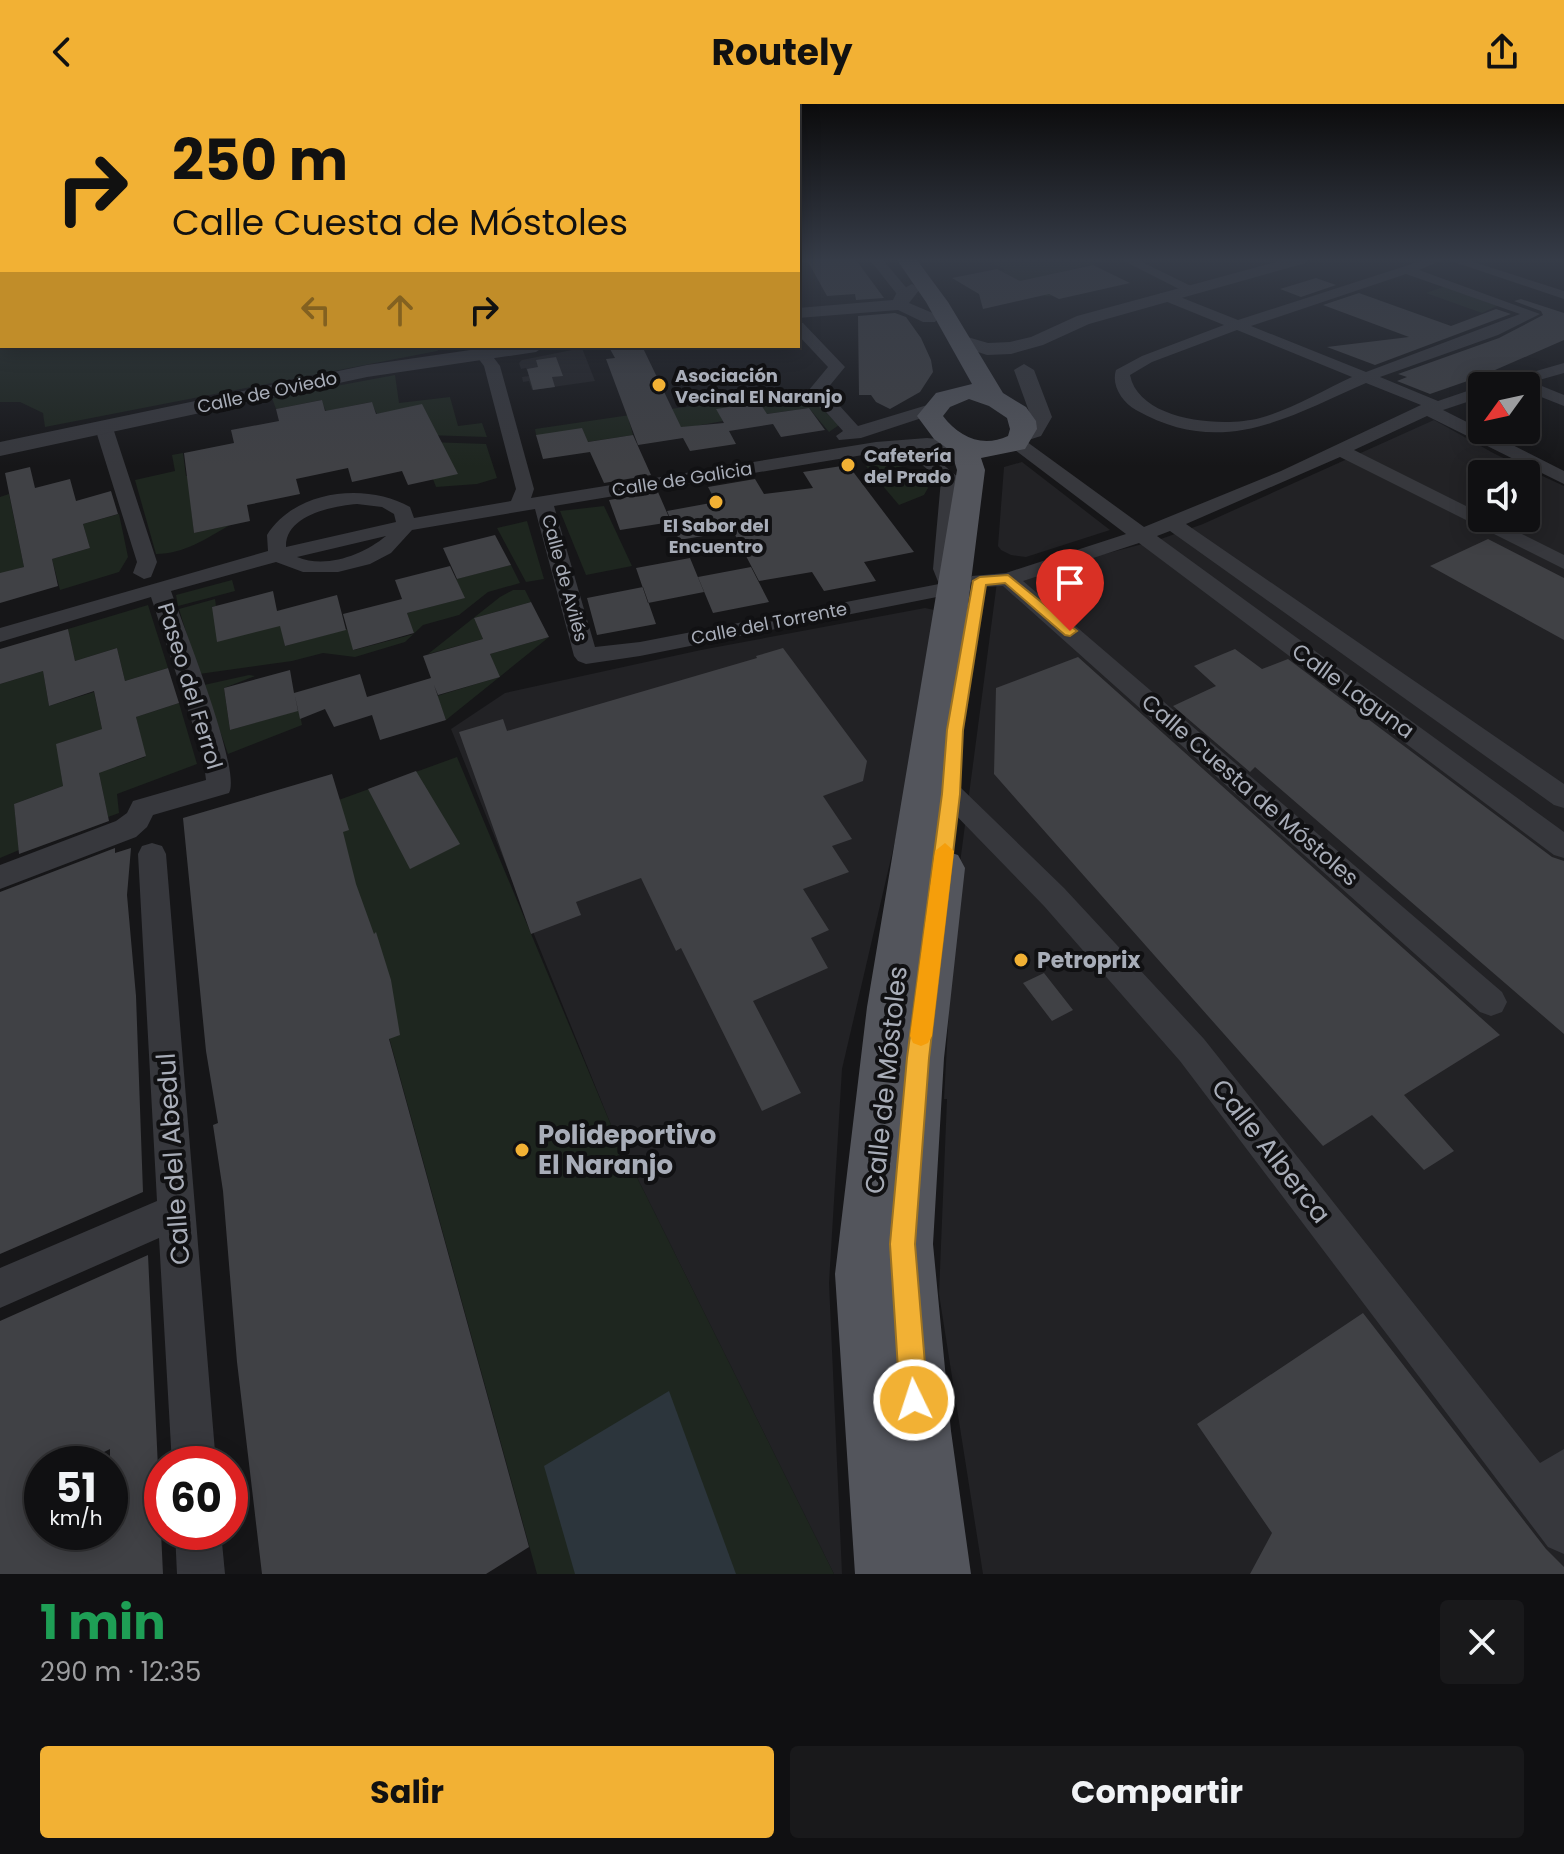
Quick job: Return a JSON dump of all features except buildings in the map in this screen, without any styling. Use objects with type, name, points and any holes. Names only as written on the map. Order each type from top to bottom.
[{"type":"main road","points":[[935,329],[952,358],[955,386],[930,416],[939,432],[992,444],[1022,425],[1016,414],[994,397],[951,329]]},
{"type":"main road","points":[[940,402],[969,391],[994,397]]},
{"type":"main road","name":"Calle de Móstoles","points":[[934,1574],[917,1431],[903,1244],[918,1058],[951,794],[955,730],[980,583],[992,444]]},
{"type":"main road","name":"Calle de Móstoles","points":[[892,1574],[866,1274],[892,1007],[980,583]]},
{"type":"street","points":[[800,329],[837,367],[812,396],[832,408],[855,434]]},
{"type":"street","points":[[957,339],[998,350],[1037,341],[1059,329]]},
{"type":"street","points":[[1229,329],[1130,367],[1122,373],[1124,393],[1143,408],[1174,420],[1231,427],[1260,423],[1369,376],[1502,329]]},
{"type":"street","points":[[1247,329],[1369,376],[1564,478]]},
{"type":"street","points":[[994,397],[1021,388],[1024,370],[1037,341]]},
{"type":"street","name":"Calle de Oviedo","points":[[0,449],[367,371],[523,348]]},
{"type":"street","name":"Calle de Avilés","points":[[489,353],[529,498],[586,656]]},
{"type":"street","points":[[1540,375],[1564,368]]},
{"type":"street","points":[[992,444],[1035,433],[1041,426],[1043,413],[1024,370]]},
{"type":"street","points":[[1540,394],[1564,401]]},
{"type":"street","points":[[1142,535],[1288,475],[1432,407],[1468,395]]},
{"type":"street","name":"Calle de Galicia","points":[[529,498],[855,434],[940,402]]},
{"type":"street","name":"Paseo del Ferrol","points":[[0,877],[126,829],[137,820],[143,808],[220,786],[216,756],[152,580],[104,428]]},
{"type":"street","name":"Calle de Galicia","points":[[0,615],[403,518],[876,447],[927,443],[992,444]]},
{"type":"street","name":"Calle Laguna","points":[[992,444],[1142,535],[1564,847]]},
{"type":"street","name":"Calle de Móstoles","points":[[876,447],[917,456],[946,472],[950,478],[943,569],[980,583]]},
{"type":"street","points":[[1339,449],[1564,563]]},
{"type":"street","points":[[278,546],[291,562],[320,568],[357,562],[389,548],[403,518]]},
{"type":"street","name":"Calle Laguna","points":[[1172,523],[1564,798]]},
{"type":"street","name":"Calle del Torrente","points":[[586,656],[640,649],[980,583],[1142,535]]},
{"type":"street","name":"Calle de Galicia","points":[[0,635],[152,580]]},
{"type":"street","name":"Calle Cuesta de Móstoles","points":[[980,583],[1491,1002]]},
{"type":"street","name":"Calle Alberca","points":[[951,794],[1054,897],[1192,1050],[1550,1483],[1564,1531]]},
{"type":"street","name":"Calle del Abedul","points":[[152,854],[193,1446]]},
{"type":"street","points":[[0,1288],[176,1212]]},
{"type":"street","points":[[199,1550],[201,1574]]},
{"type":"shaded area","points":[[0,348],[442,348],[45,427],[43,413],[20,402],[0,402]]},
{"type":"shaded area","points":[[582,348],[595,381],[532,390],[529,381],[523,382],[522,377],[529,376],[526,368],[521,369],[519,363],[522,360]]},
{"type":"shaded area","points":[[395,375],[399,403],[450,397],[458,426],[482,423],[487,437],[334,432],[421,405],[377,414],[371,402],[326,411],[321,400],[276,409],[272,398]]},
{"type":"shaded area","points":[[766,395],[819,406],[839,425],[829,432],[809,408],[766,414],[758,403],[717,409],[723,421],[679,429],[672,415],[629,421],[633,435],[587,442],[536,435],[535,429]]},
{"type":"shaded area","points":[[1434,420],[1468,439],[1468,444],[1477,444],[1508,460],[1468,460],[1468,532],[1540,532],[1540,475],[1564,486],[1564,1574],[983,1574],[939,1294],[947,1099],[944,1099],[955,901],[997,582],[1158,540],[1203,524]]},
{"type":"shaded area","points":[[372,440],[486,444],[497,478],[477,484],[436,487],[433,479]]},
{"type":"shaded area","points":[[183,453],[186,476],[205,472],[191,506],[194,533],[230,525],[186,548],[156,554],[135,480],[175,471],[172,455]]},
{"type":"shaded area","points":[[1022,462],[1110,530],[1026,557],[1001,550],[998,546],[1004,467]]},
{"type":"shaded area","points":[[890,464],[918,474],[928,488],[924,495],[899,505],[866,466]]},
{"type":"shaded area","points":[[9,494],[24,567],[0,574],[0,497]]},
{"type":"shaded area","points":[[604,506],[632,566],[586,575],[560,511]]},
{"type":"shaded area","points":[[119,514],[128,557],[119,572],[60,590],[52,559],[90,548],[83,524]]},
{"type":"shaded area","points":[[527,521],[544,579],[526,582],[497,528]]},
{"type":"shaded area","points":[[511,565],[520,583],[488,592],[459,615],[423,625],[414,634],[407,613],[464,598],[456,579]]},
{"type":"shaded area","points":[[232,580],[235,591],[178,606],[176,595]]},
{"type":"shaded area","points":[[513,590],[525,590],[531,602],[474,618],[483,639],[428,654],[500,597]]},
{"type":"shaded area","points":[[215,599],[216,606],[212,607],[281,625],[285,646],[347,629],[354,650],[413,634],[405,642],[355,657],[323,653],[292,661],[199,674],[179,609]]},
{"type":"shaded area","points":[[148,605],[168,668],[125,681],[117,648],[75,661],[68,629]]},
{"type":"shaded area","points":[[925,608],[948,613],[842,1069],[829,1283],[842,1574],[834,1574],[611,1125],[451,729],[505,693],[701,650]]},
{"type":"shaded area","points":[[549,637],[446,720],[437,696],[499,677],[490,654]]},
{"type":"shaded area","points":[[43,671],[49,706],[94,692],[102,729],[57,744],[63,786],[14,804],[19,850],[0,858],[0,684]]},
{"type":"shaded area","points":[[255,676],[224,688],[230,730],[299,710],[302,725],[228,754],[204,685]]},
{"type":"shaded area","points":[[179,703],[197,764],[117,794],[119,813],[108,817],[99,773],[113,760],[116,767],[145,757],[136,717]]},
{"type":"shaded area","name":"Polideportivo El Naranjo","points":[[457,757],[611,1125],[834,1574],[537,1574],[325,805]]},
{"type":"shaded area","points":[[669,1391],[736,1574],[575,1574],[544,1466]]},
{"type":"slow traffic","points":[[921,1036],[945,851]]},
{"type":"place","name":"Asociación Vecinal El Naranjo","points":[[659,385]]},
{"type":"place","name":"Cafetería del Prado","points":[[848,465]]},
{"type":"place","name":"El Sabor del Encuentro","points":[[716,502]]},
{"type":"place","name":"Petroprix","points":[[1021,960]]},
{"type":"place","name":"Polideportivo El Naranjo","points":[[522,1150]]},
{"type":"route","points":[[914,1400],[903,1244],[918,1058],[951,794],[955,730],[980,581],[1008,579],[1070,631]]}]
